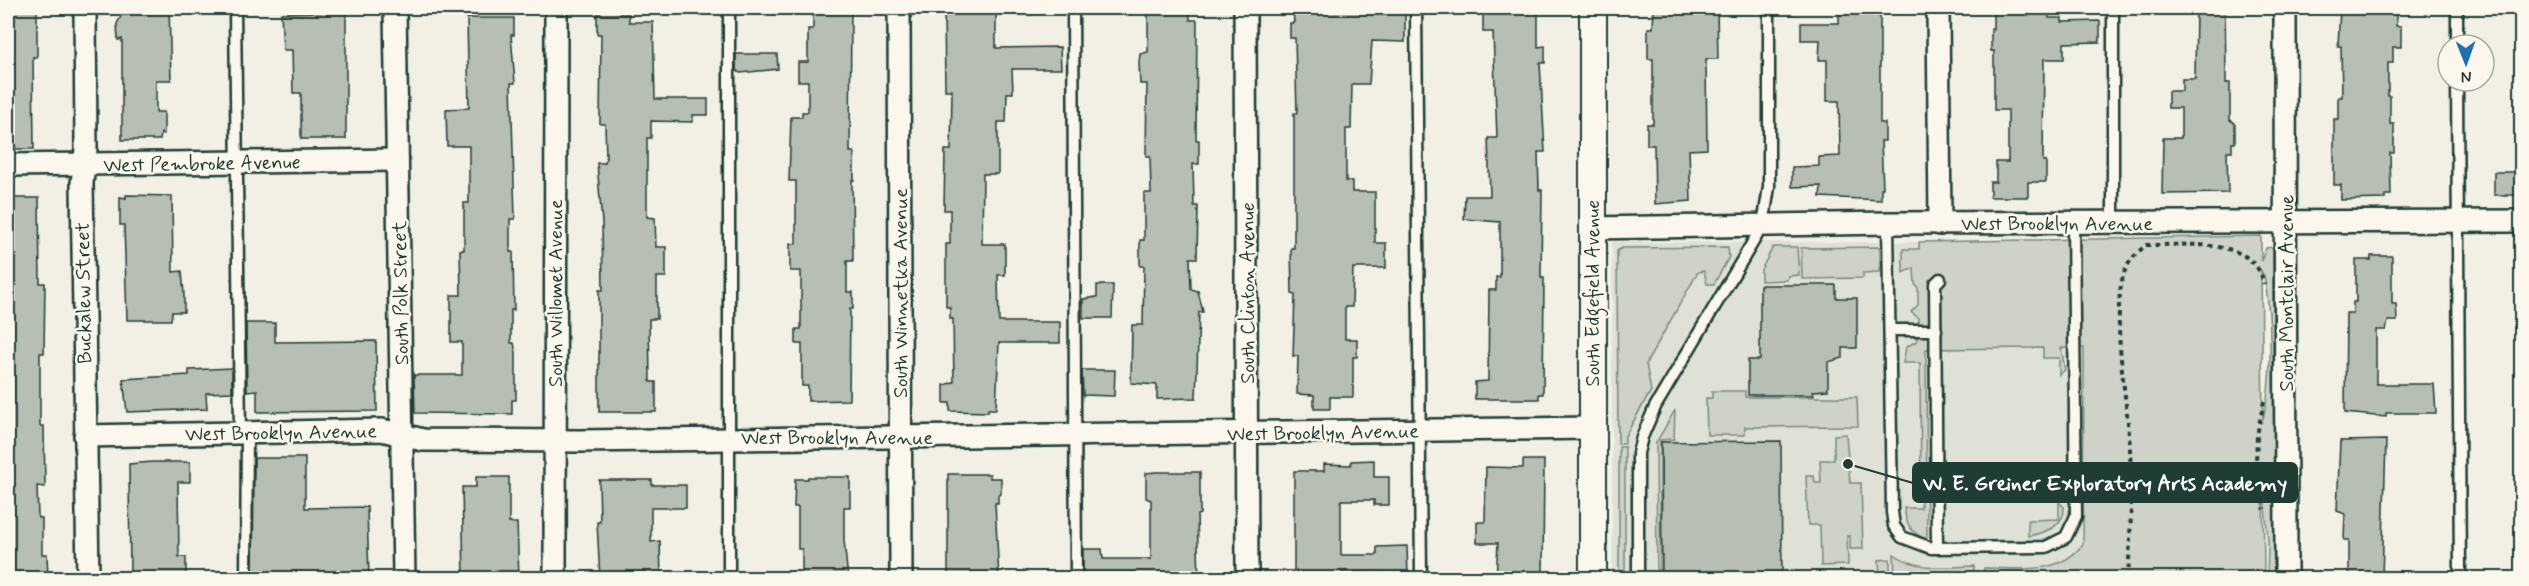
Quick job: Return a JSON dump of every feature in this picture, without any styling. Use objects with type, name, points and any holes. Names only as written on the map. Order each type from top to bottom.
[{"type":"street","name":"Buckalew Street","points":[[85,8],[87,149],[82,183],[84,436],[88,579]]},
{"type":"street","name":"South Polk Street","points":[[395,8],[404,579]]},
{"type":"street","name":"South Willomet Avenue","points":[[555,579],[556,8]]},
{"type":"street","name":"South Winnetka Avenue","points":[[899,8],[901,579]]},
{"type":"street","name":"South Clinton Avenue","points":[[1245,8],[1247,579]]},
{"type":"street","name":"South Edgefield Avenue","points":[[1593,8],[1591,428],[1593,579]]},
{"type":"street","points":[[1938,8],[1940,224]]},
{"type":"street","name":"South Montclair Avenue","points":[[2285,8],[2286,579]]},
{"type":"street","name":"West Pembroke Avenue","points":[[8,165],[84,166],[397,160]]},
{"type":"street","name":"West Brooklyn Avenue","points":[[1592,228],[1888,223],[2287,224],[2522,221]]},
{"type":"street","name":"West Brooklyn Avenue","points":[[84,436],[382,430],[423,440],[554,441],[1591,428]]},
{"type":"lane","points":[[235,8],[236,162],[246,579]]},
{"type":"lane","points":[[729,8],[729,579]]},
{"type":"lane","points":[[1073,8],[1076,579]]},
{"type":"lane","points":[[1416,8],[1421,579]]},
{"type":"lane","points":[[1638,579],[1638,453],[1642,437],[1655,407],[1763,225],[1769,187],[1769,8]]},
{"type":"lane","points":[[2113,8],[2113,222]]},
{"type":"lane","points":[[2457,8],[2457,33]]},
{"type":"lane","points":[[2457,93],[2460,579]]},
{"type":"lane","points":[[1888,223],[1894,526],[1902,537],[1937,548],[2046,547],[2066,537],[2076,516],[2073,223]]},
{"type":"lane","points":[[1937,548],[1935,284],[1940,279]]},
{"type":"lane","points":[[1890,330],[1936,330]]},
{"type":"path","points":[[2128,579],[2132,480],[2121,371],[2121,291],[2129,263],[2146,245],[2222,247],[2241,252],[2255,265],[2263,280],[2265,295]]},
{"type":"path","points":[[2265,392],[2257,435],[2256,462],[2265,516]]},
{"type":"shaded area","points":[[2261,236],[2261,261],[2266,248],[2272,247],[2273,250],[2274,578],[2267,578],[2268,542],[2263,483],[2264,578],[1984,578],[1984,568],[2025,569],[2051,566],[2073,554],[2083,544],[2084,348],[2061,348],[2065,370],[2059,375],[2059,358],[2043,358],[2043,348],[1926,349],[1927,539],[1913,531],[1906,519],[1904,508],[1921,508],[1920,363],[1903,363],[1906,347],[1917,341],[1918,318],[1911,312],[1918,305],[1918,288],[1915,284],[1914,268],[1903,273],[1903,249],[1919,249],[1919,242]],"holes":[[[2261,271],[2264,276],[2269,311],[2270,367],[2263,419]]]},
{"type":"shaded area","points":[[1612,242],[1919,242],[1918,349],[2084,347],[2082,578],[1612,578]]},
{"type":"shaded area","points":[[1728,247],[1729,257],[1714,284],[1707,284],[1704,271],[1698,272],[1646,364],[1651,391],[1625,436],[1625,444],[1618,444],[1617,251],[1622,248]]},
{"type":"shaded area","points":[[1773,247],[1797,247],[1799,275],[1788,276],[1787,280],[1761,281],[1761,270]]},
{"type":"shaded area","points":[[1880,247],[1880,272],[1863,273],[1863,278],[1802,279],[1801,248]]},
{"type":"shaded area","points":[[1712,391],[1745,391],[1745,397],[1857,397],[1858,426],[1745,427],[1745,435],[1707,435],[1706,398],[1712,398]]},
{"type":"shaded area","points":[[1675,410],[1674,439],[1660,440],[1660,578],[1657,578],[1656,443]]},
{"type":"shaded area","points":[[1846,434],[1850,483],[1861,483],[1863,549],[1850,549],[1850,536],[1847,536],[1848,565],[1821,566],[1820,525],[1808,525],[1806,476],[1814,476],[1815,483],[1821,483],[1820,460],[1834,460],[1834,435]]},
{"type":"shaded area","points":[[1619,447],[1625,447],[1625,578],[1619,578]]},
{"type":"shaded area","points":[[2059,502],[2064,507],[2058,524],[2047,531],[2028,536],[2028,520],[2059,519]]},
{"type":"shaded area","points":[[1894,554],[1923,566],[1974,566],[1974,578],[1895,578]]},
{"type":"shaded area","points":[[1890,559],[1890,578],[1880,578],[1879,560]]},
{"type":"building","points":[[8,8],[37,8],[37,57],[33,57],[34,149],[15,149],[14,142],[8,142]]},
{"type":"building","points":[[121,8],[169,8],[171,80],[156,80],[156,112],[164,112],[164,134],[161,133],[160,140],[122,140],[122,39],[118,40],[117,24],[121,16]]},
{"type":"building","points":[[346,8],[346,139],[301,139],[301,93],[293,93],[292,50],[283,50],[281,13],[321,12],[321,9]]},
{"type":"building","points":[[813,8],[851,8],[850,152],[854,152],[854,180],[852,180],[853,261],[847,261],[847,292],[853,292],[853,309],[850,309],[849,400],[808,401],[808,386],[802,386],[802,344],[796,344],[796,329],[801,329],[801,271],[790,271],[790,244],[796,244],[796,181],[789,181],[791,117],[802,117],[802,112],[808,112],[808,81],[798,81],[798,62],[808,62],[808,29],[813,29]]},
{"type":"building","points":[[944,8],[996,8],[996,48],[1060,47],[1061,69],[1012,69],[1013,93],[1007,93],[1006,122],[998,122],[998,174],[983,174],[982,244],[1005,244],[1005,275],[998,275],[999,322],[1060,322],[1060,343],[999,343],[996,409],[988,409],[988,412],[950,411],[950,403],[944,403],[944,385],[954,382],[953,319],[950,319],[950,307],[946,307],[946,244],[950,244],[950,210],[944,210],[945,150],[951,150],[952,90],[945,90]]},
{"type":"building","points":[[1148,8],[1190,11],[1190,20],[1197,20],[1196,140],[1199,140],[1199,164],[1193,164],[1194,206],[1198,206],[1197,258],[1190,258],[1191,289],[1198,291],[1203,312],[1199,312],[1196,398],[1157,399],[1157,385],[1131,383],[1132,325],[1143,325],[1144,266],[1140,266],[1140,240],[1144,240],[1144,193],[1151,193],[1150,156],[1146,156],[1147,84],[1140,84],[1139,63],[1140,54],[1148,52]]},
{"type":"building","points":[[1405,8],[1405,42],[1372,41],[1369,84],[1352,84],[1351,129],[1346,129],[1346,181],[1352,181],[1352,192],[1375,192],[1375,243],[1386,243],[1386,268],[1353,268],[1352,307],[1345,307],[1345,339],[1357,339],[1357,357],[1353,357],[1353,397],[1330,397],[1330,409],[1314,409],[1314,395],[1297,394],[1298,356],[1293,356],[1295,295],[1292,294],[1291,248],[1294,248],[1294,113],[1297,113],[1295,38],[1290,38],[1290,23],[1294,23],[1293,10]]},
{"type":"building","points":[[1483,8],[1538,8],[1538,47],[1545,46],[1545,63],[1540,63],[1545,152],[1538,152],[1539,190],[1542,190],[1541,278],[1544,278],[1543,394],[1539,394],[1539,399],[1475,399],[1475,382],[1488,381],[1489,290],[1496,290],[1496,277],[1500,277],[1500,222],[1464,219],[1465,196],[1490,196],[1488,138],[1497,138],[1493,32],[1483,32]]},
{"type":"building","points":[[1654,8],[1717,8],[1718,59],[1706,59],[1707,149],[1689,150],[1691,201],[1655,204],[1654,145],[1647,145],[1647,124],[1653,124],[1653,59],[1648,59],[1648,28],[1653,28]]},
{"type":"building","points":[[1839,8],[1880,8],[1880,123],[1885,123],[1885,141],[1881,141],[1883,188],[1881,188],[1881,200],[1820,197],[1821,186],[1792,187],[1792,167],[1819,166],[1819,157],[1840,156],[1839,101],[1827,101],[1827,60],[1819,60],[1820,40],[1801,40],[1801,23],[1839,23]]},
{"type":"building","points":[[1993,8],[2048,8],[2049,18],[2062,18],[2062,22],[2100,21],[2100,42],[2064,43],[2064,59],[2044,59],[2043,161],[2046,161],[2046,182],[2028,182],[2028,197],[1990,197],[1990,182],[1996,182],[1996,162],[2008,162],[2008,110],[1994,110],[1994,51],[1991,51]]},
{"type":"building","points":[[2196,8],[2225,8],[2226,83],[2230,83],[2230,120],[2235,123],[2235,143],[2232,143],[2232,151],[2227,151],[2228,193],[2162,194],[2163,138],[2181,138],[2181,108],[2168,108],[2168,91],[2182,91],[2182,79],[2195,79]]},
{"type":"building","points":[[2340,8],[2396,8],[2396,26],[2401,26],[2401,47],[2393,47],[2393,63],[2388,63],[2388,96],[2390,96],[2390,124],[2394,124],[2394,153],[2390,153],[2391,195],[2385,195],[2385,199],[2341,200],[2341,185],[2334,185],[2334,119],[2338,119],[2338,97],[2342,97],[2341,46],[2338,46]]},
{"type":"building","points":[[597,14],[629,14],[629,22],[653,22],[655,99],[708,99],[708,115],[693,115],[693,122],[651,121],[651,138],[647,138],[647,217],[655,218],[656,247],[666,247],[666,277],[657,277],[657,319],[649,319],[650,382],[656,382],[656,412],[599,412],[599,290],[603,290],[602,223],[597,163],[605,163],[606,158],[605,124],[600,124],[601,34],[597,34]]},
{"type":"building","points":[[467,18],[514,18],[514,35],[511,35],[515,83],[511,83],[515,219],[510,219],[510,252],[513,252],[514,310],[511,310],[511,343],[514,343],[516,353],[516,400],[512,400],[512,414],[415,413],[414,375],[462,375],[462,342],[451,342],[451,295],[461,295],[460,250],[464,250],[464,203],[469,203],[469,146],[447,146],[446,109],[469,108]]},
{"type":"building","points":[[736,54],[777,54],[778,69],[740,73],[736,70]]},
{"type":"building","points":[[2494,172],[2516,172],[2516,195],[2494,195]]},
{"type":"building","points":[[126,195],[172,196],[173,272],[182,271],[184,312],[172,312],[171,320],[127,320],[124,225],[120,225],[120,197],[126,198]]},
{"type":"building","points":[[13,198],[39,198],[40,283],[45,283],[44,353],[40,353],[40,426],[44,426],[45,487],[37,486],[38,518],[42,518],[42,554],[47,554],[48,579],[8,579],[8,203],[14,204]]},
{"type":"building","points":[[2371,256],[2392,256],[2392,304],[2396,304],[2397,321],[2388,321],[2386,330],[2376,330],[2376,384],[2434,384],[2436,413],[2386,413],[2386,417],[2345,413],[2346,313],[2353,313],[2353,302],[2356,302],[2356,260],[2371,260]]},
{"type":"building","points":[[1097,285],[1113,285],[1112,318],[1083,318],[1083,299],[1097,297]]},
{"type":"building","points":[[1760,285],[1836,285],[1836,298],[1857,298],[1857,348],[1843,348],[1843,358],[1828,362],[1828,390],[1813,391],[1814,395],[1748,395],[1748,360],[1760,360]]},
{"type":"building","points":[[246,323],[275,323],[275,342],[376,341],[377,411],[257,412],[257,390],[247,391]]},
{"type":"building","points":[[232,368],[232,392],[206,393],[207,409],[127,412],[123,379],[189,375],[189,370]]},
{"type":"building","points":[[1082,370],[1115,370],[1114,396],[1083,395]]},
{"type":"building","points":[[2386,440],[2382,579],[2349,579],[2349,540],[2344,540],[2345,514],[2337,511],[2340,441]]},
{"type":"building","points":[[1781,441],[1782,579],[1662,579],[1661,442]]},
{"type":"building","points":[[254,458],[305,458],[305,508],[367,507],[369,579],[253,579]]},
{"type":"building","points":[[1374,460],[1374,477],[1389,477],[1389,505],[1374,505],[1374,500],[1341,500],[1341,555],[1377,555],[1377,547],[1407,546],[1408,577],[1381,577],[1381,573],[1342,572],[1342,579],[1294,579],[1294,471],[1324,471],[1324,464],[1351,465],[1351,461]]},
{"type":"building","points":[[1523,460],[1544,460],[1543,572],[1525,574],[1525,579],[1496,579],[1498,543],[1477,543],[1477,522],[1485,522],[1486,467],[1523,468]]},
{"type":"building","points":[[190,462],[190,482],[178,482],[179,557],[186,557],[186,579],[130,579],[129,464]]},
{"type":"building","points":[[1200,472],[1200,514],[1197,515],[1199,579],[1083,579],[1083,549],[1102,549],[1103,559],[1151,559],[1151,500],[1146,498],[1146,473]]},
{"type":"building","points":[[948,474],[990,474],[990,478],[1001,478],[1001,494],[998,495],[998,503],[995,503],[999,579],[948,579]]},
{"type":"building","points":[[476,477],[509,477],[509,523],[517,523],[519,579],[464,579],[462,487],[476,487]]},
{"type":"building","points":[[808,477],[850,477],[850,507],[844,507],[844,540],[848,579],[802,579],[802,549],[798,549],[798,507],[794,507],[795,479],[808,479]]},
{"type":"building","points":[[599,480],[652,480],[652,485],[686,485],[686,508],[651,508],[651,542],[660,541],[661,579],[600,579],[597,522],[600,522]]},
{"type":"place","name":"W. E. Greiner Exploratory Arts Academy","points":[[1848,464]]}]
